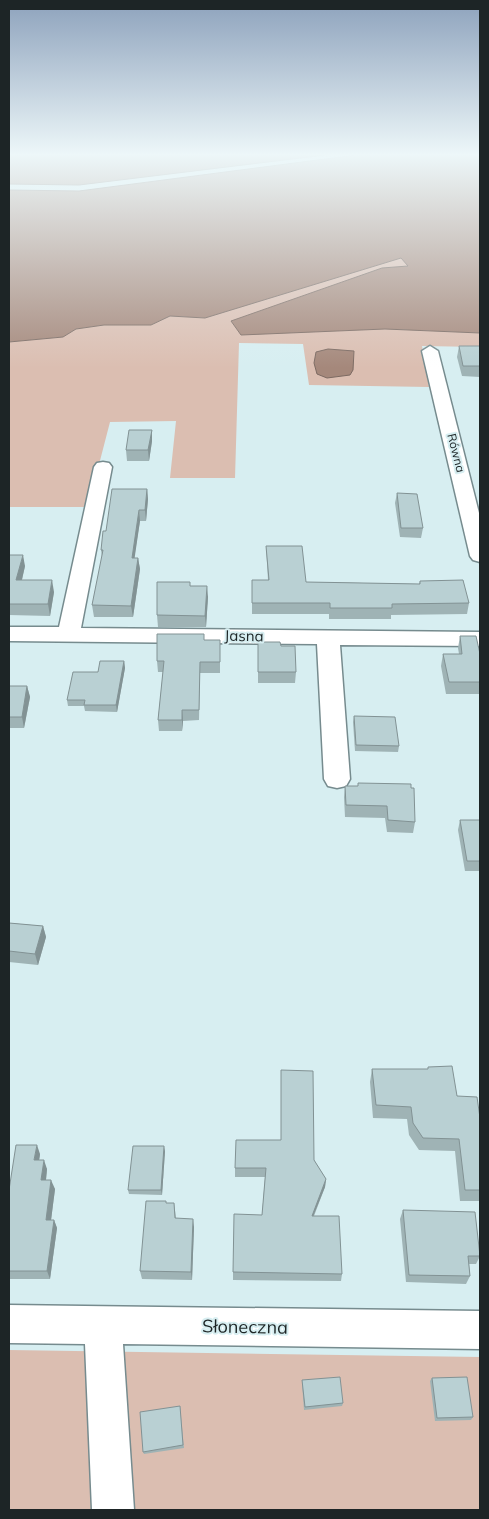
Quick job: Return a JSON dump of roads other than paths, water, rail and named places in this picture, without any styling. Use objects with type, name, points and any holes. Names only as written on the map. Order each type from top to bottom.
[{"type":"street","name":"Równa","points":[[430,351],[473,491],[480,556]]},
{"type":"street","points":[[68,634],[103,467]]},
{"type":"street","name":"Jasna","points":[[9,634],[480,639]]},
{"type":"street","points":[[328,637],[338,779]]},
{"type":"street","name":"Słoneczna","points":[[9,1324],[480,1330]]},
{"type":"street","points":[[106,1325],[103,1351],[113,1510]]}]
